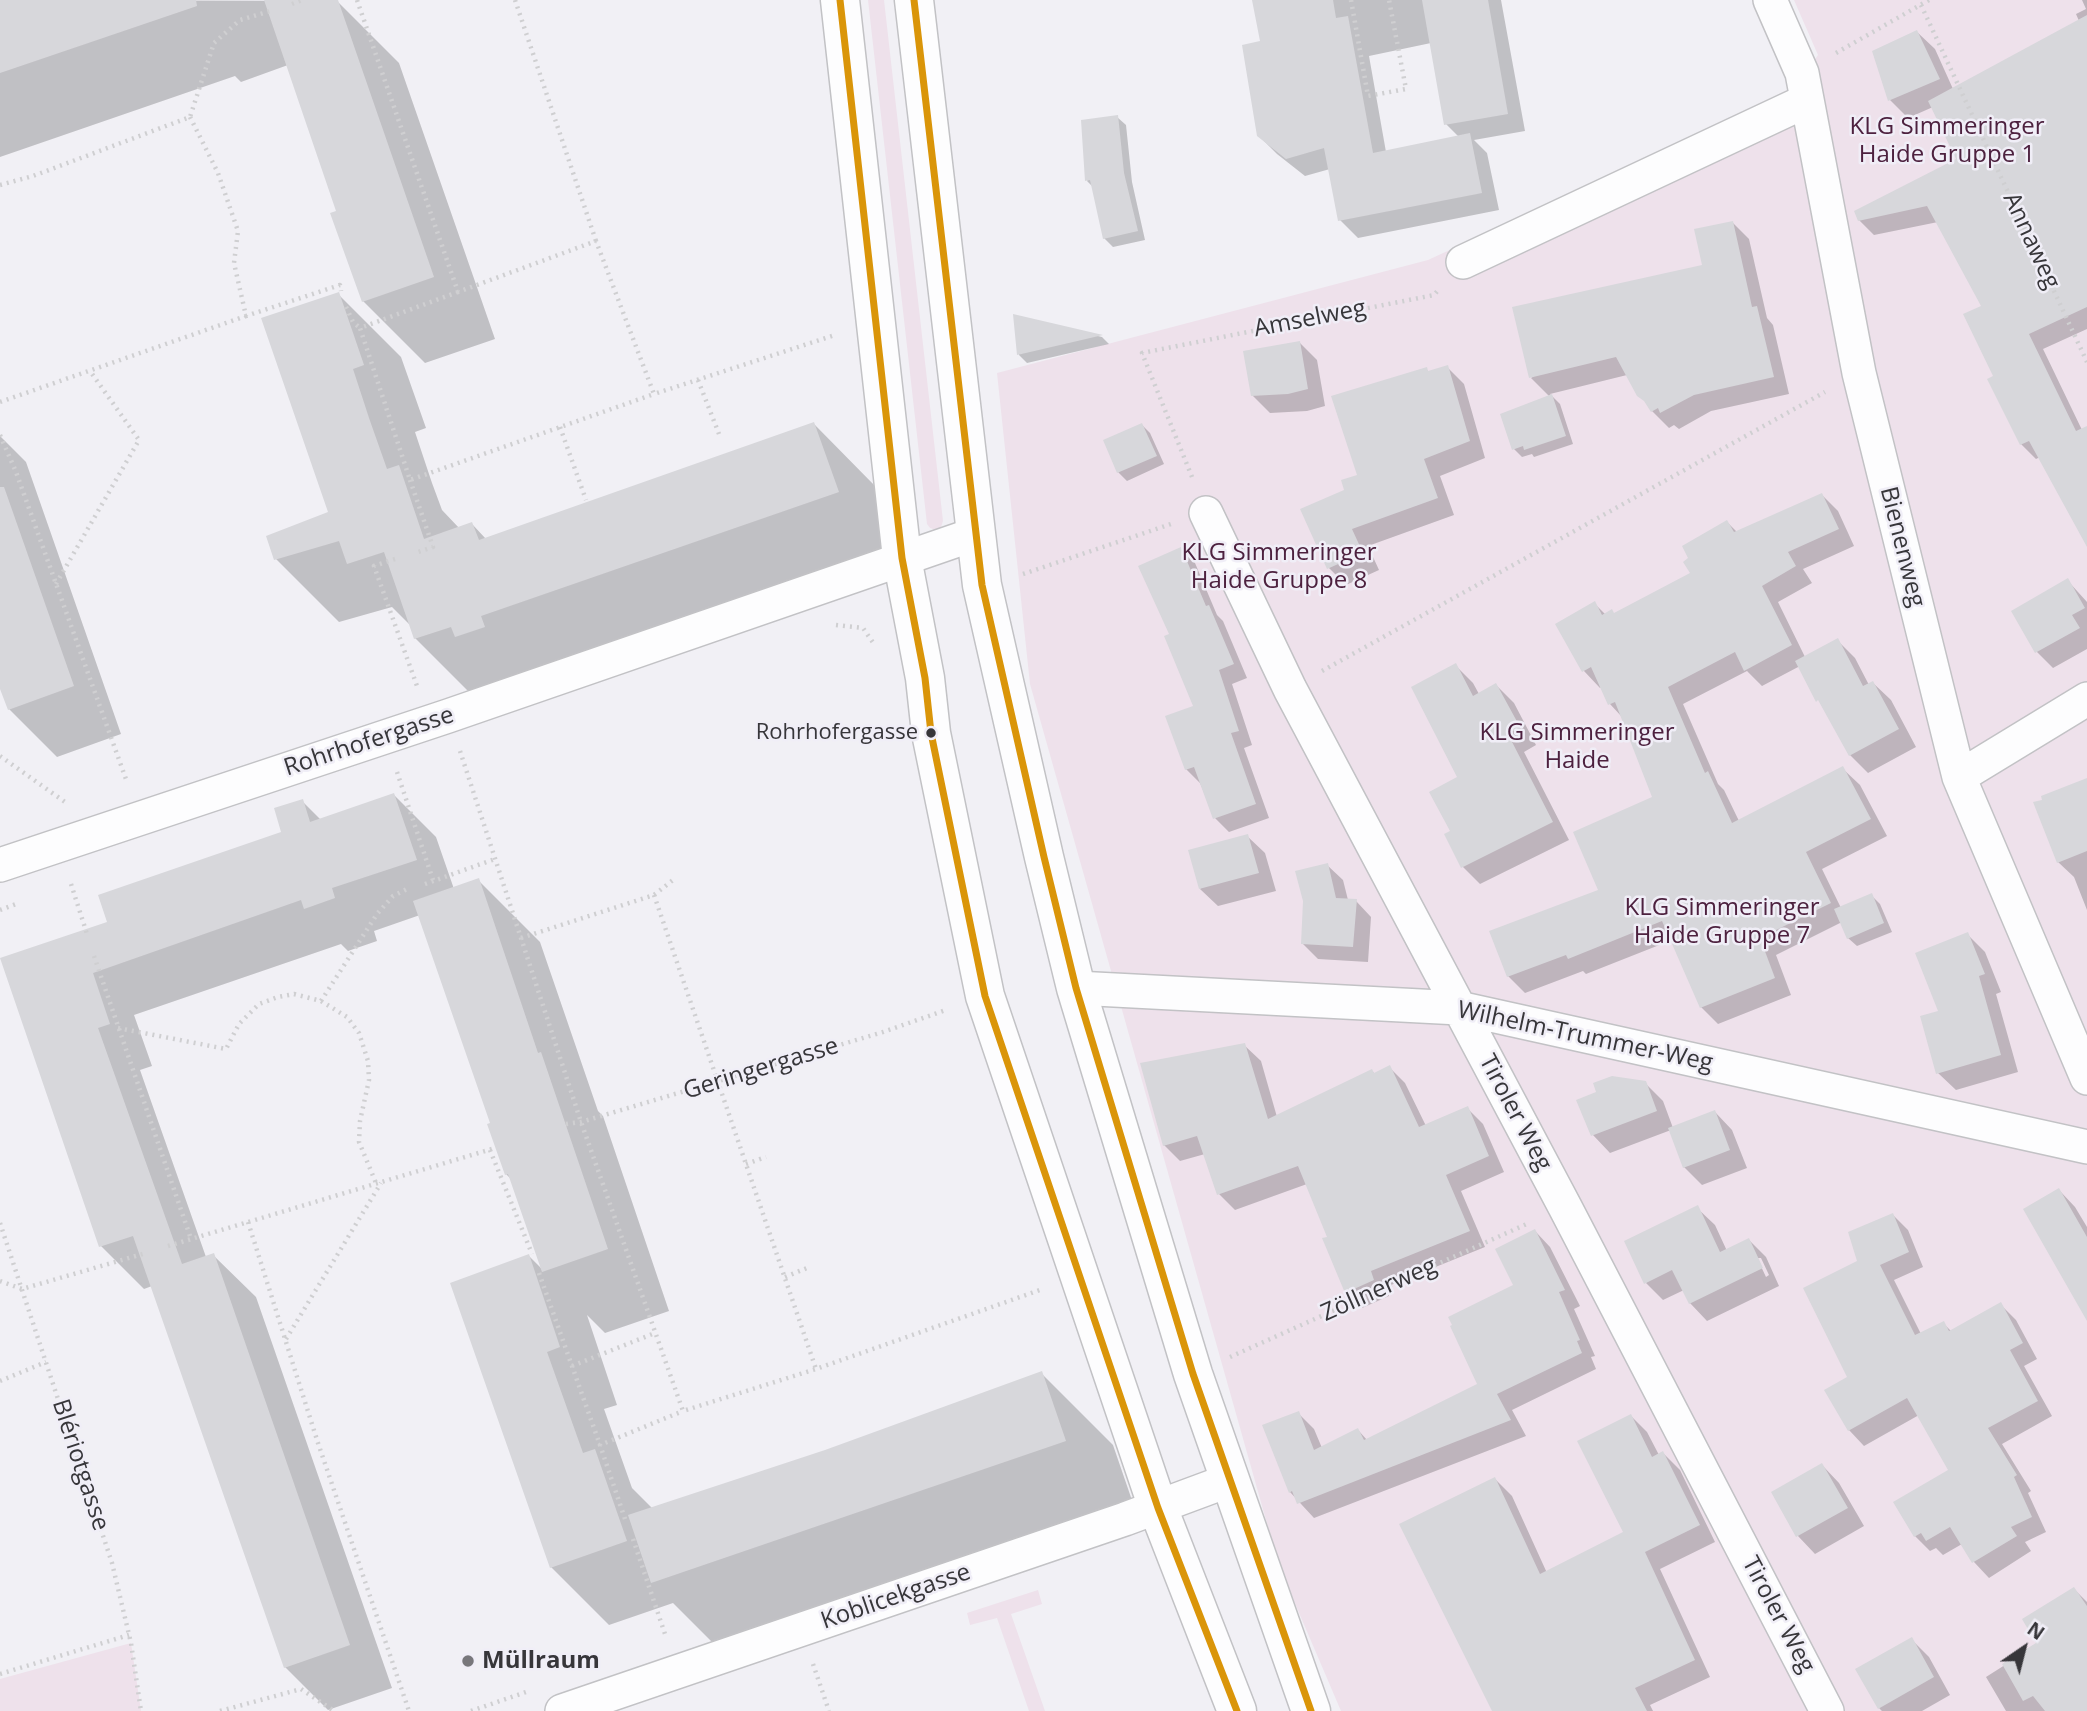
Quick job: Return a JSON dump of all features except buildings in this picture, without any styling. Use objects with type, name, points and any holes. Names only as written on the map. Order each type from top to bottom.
[{"type":"street","points":[[839,0],[902,558],[925,678],[931,733],[985,996],[1158,1508],[1237,1711]]},
{"type":"street","points":[[914,0],[975,534],[985,599],[1076,988],[1192,1374],[1311,1711]]},
{"type":"street","name":"Bienenweg","points":[[1770,0],[1804,87],[1814,128],[1860,373],[1958,777],[2087,1078]]},
{"type":"street","points":[[1464,262],[1804,87]]},
{"type":"street","name":"Tiroler Weg","points":[[1206,513],[1290,689],[1828,1711]]},
{"type":"street","name":"Rohrhofergasse","points":[[0,865],[449,716],[975,534]]},
{"type":"street","points":[[1958,777],[2087,699]]},
{"type":"street","name":"Wilhelm-Trummer-Weg","points":[[1076,988],[1459,1008],[2087,1147]]},
{"type":"street","name":"Koblicekgasse","points":[[562,1711],[1158,1508],[1230,1480]]},
{"type":"path","points":[[292,4],[302,0]]},
{"type":"path","points":[[357,0],[458,292]]},
{"type":"path","points":[[515,0],[596,240],[654,394]]},
{"type":"path","points":[[1350,0],[1368,96],[1406,89],[1389,0]]},
{"type":"path","points":[[1804,87],[1929,0]]},
{"type":"path","name":"Annaweg","points":[[1921,5],[2087,362]]},
{"type":"path","points":[[246,316],[234,263],[238,231],[218,173],[190,117],[214,43],[240,20],[274,10]]},
{"type":"path","points":[[0,186],[190,117]]},
{"type":"path","points":[[360,328],[596,240]]},
{"type":"path","name":"Amselweg","points":[[1206,513],[1142,353],[1434,295],[1464,262]]},
{"type":"path","points":[[0,402],[340,285],[341,291]]},
{"type":"path","points":[[346,307],[353,322],[360,328],[433,547],[415,553]]},
{"type":"path","points":[[410,480],[654,394],[837,335],[838,348]]},
{"type":"path","points":[[56,584],[139,440],[90,370]]},
{"type":"path","points":[[1290,689],[1860,373]]},
{"type":"path","points":[[698,380],[719,434]]},
{"type":"path","points":[[560,427],[586,500]]},
{"type":"path","points":[[0,435],[16,472],[130,791]]},
{"type":"path","points":[[1020,575],[1206,513]]},
{"type":"path","points":[[395,559],[374,566],[418,688]]},
{"type":"path","points":[[828,625],[863,628],[881,654]]},
{"type":"path","points":[[472,745],[459,750],[581,1122],[683,1411]]},
{"type":"path","points":[[0,757],[66,803]]},
{"type":"path","points":[[409,767],[397,772],[433,880]]},
{"type":"path","points":[[425,884],[495,859]]},
{"type":"path","points":[[59,888],[84,880]]},
{"type":"path","points":[[521,938],[654,895],[673,880]]},
{"type":"path","points":[[71,884],[86,934]]},
{"type":"path","points":[[321,1001],[377,914],[393,896],[408,888]]},
{"type":"path","points":[[654,895],[816,1369]]},
{"type":"path","points":[[0,910],[24,901]]},
{"type":"path","points":[[94,956],[191,1238]]},
{"type":"path","points":[[118,1028],[226,1049],[239,1024],[259,1004],[278,996],[294,994],[321,1001],[347,1017],[359,1033],[368,1061],[369,1080],[360,1121],[359,1142],[379,1183]]},
{"type":"path","name":"Geringergasse","points":[[566,1124],[581,1122],[883,1032],[954,1007]]},
{"type":"path","points":[[168,1246],[493,1149],[532,1254]]},
{"type":"path","points":[[746,1164],[766,1157]]},
{"type":"path","points":[[286,1339],[379,1183]]},
{"type":"path","name":"Zöllnerweg","points":[[1192,1374],[1565,1207]]},
{"type":"path","points":[[248,1222],[318,1443],[409,1711]]},
{"type":"path","name":"Blériotgasse","points":[[0,1223],[112,1563],[129,1635],[141,1711]]},
{"type":"path","points":[[0,1282],[22,1289],[146,1254]]},
{"type":"path","points":[[785,1277],[807,1268]]},
{"type":"path","points":[[539,1273],[625,1519]]},
{"type":"path","points":[[600,1445],[683,1411],[816,1369],[1040,1290],[1045,1302]]},
{"type":"path","points":[[572,1366],[655,1333]]},
{"type":"path","points":[[0,1381],[46,1362]]},
{"type":"path","points":[[633,1539],[669,1644]]},
{"type":"path","points":[[0,1674],[129,1635]]},
{"type":"path","points":[[220,1711],[301,1689],[334,1711]]},
{"type":"path","points":[[471,1711],[537,1689]]},
{"type":"green space","points":[[868,0],[884,0],[943,521],[941,527],[936,530],[927,524]]},
{"type":"green space","name":"KLG Simmeringer Haide","points":[[1794,0],[2087,0],[2087,1711],[1341,1711],[1279,1566],[1030,684],[997,373],[1428,260],[1793,91],[1818,55]]},
{"type":"green space","points":[[1038,1590],[1042,1604],[1011,1614],[1045,1711],[1029,1711],[997,1618],[970,1625],[967,1613]]},
{"type":"green space","points":[[131,1643],[141,1711],[0,1711],[0,1679]]},
{"type":"transit line","points":[[840,0],[902,558],[925,678],[931,733],[985,996],[1158,1508],[1237,1711]]},
{"type":"transit line","points":[[914,0],[982,585],[1044,857],[1076,988],[1193,1374],[1311,1711]]},
{"type":"place","name":"Rohrhofergasse","points":[[931,733]]},
{"type":"place","name":"Müllraum","points":[[468,1661]]},
{"type":"park label","name":"KLG Simmeringer Haide Gruppe 1","points":[[1947,141]]},
{"type":"park label","name":"KLG Simmeringer Haide Gruppe 8","points":[[1279,567]]},
{"type":"park label","name":"KLG Simmeringer Haide Gruppe 7","points":[[1722,922]]}]
